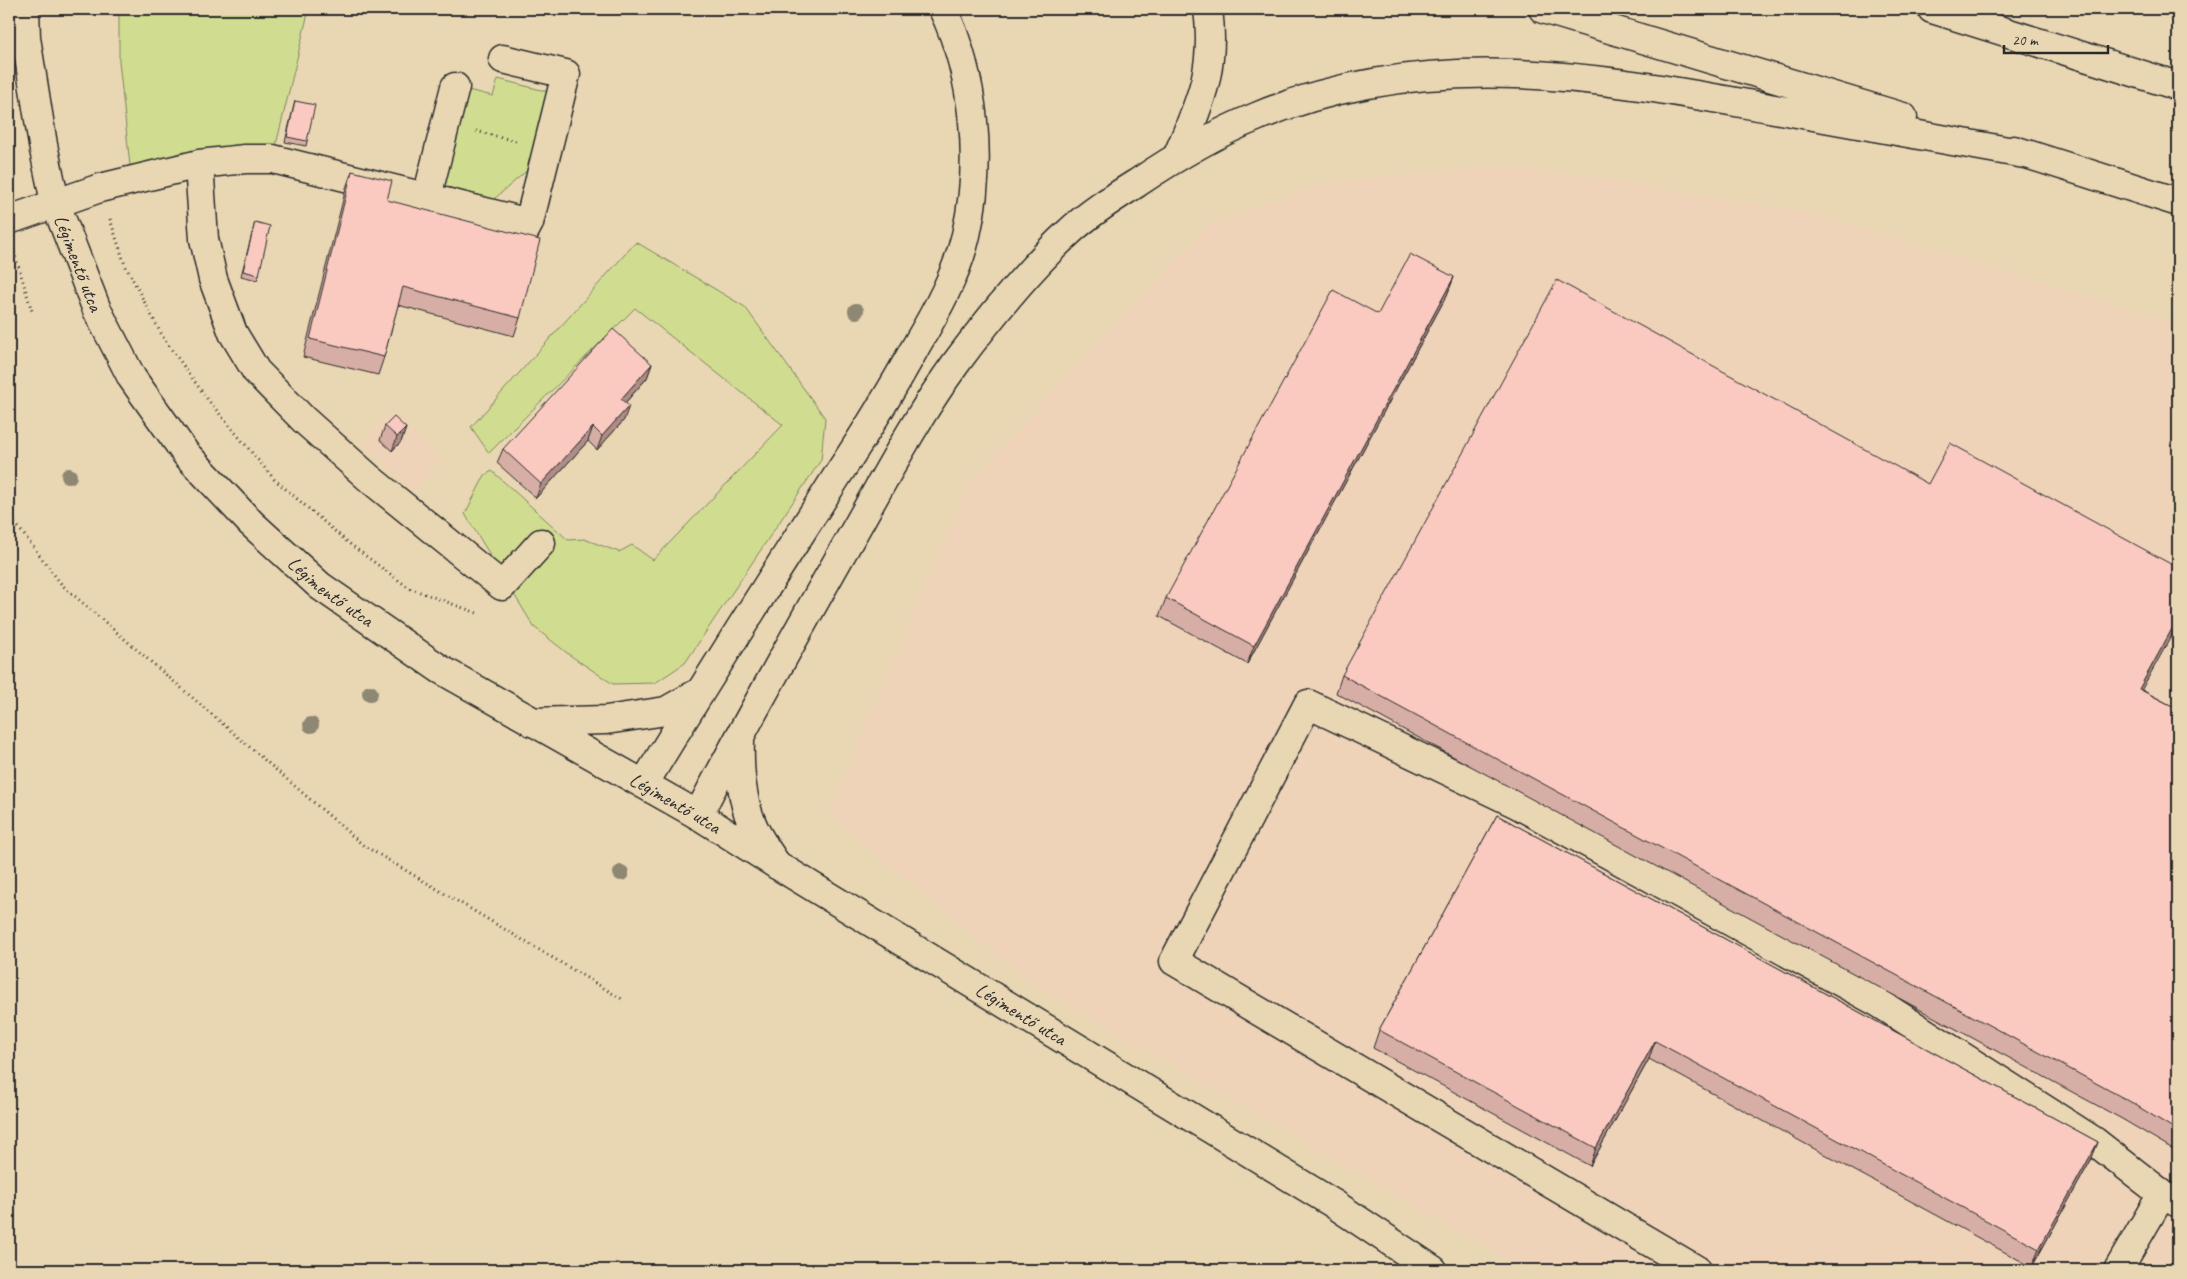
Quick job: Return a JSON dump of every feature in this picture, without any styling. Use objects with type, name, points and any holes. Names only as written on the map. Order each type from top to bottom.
[{"type":"main road","name":"Légimentő utca","points":[[25,9],[29,58],[43,146],[55,202],[97,310],[123,361],[132,378],[186,454],[251,523],[320,586],[440,670],[698,815],[776,865],[1334,1204],[1433,1270]]},
{"type":"main road","points":[[644,784],[699,692],[869,427],[935,313],[954,271],[966,236],[973,194],[975,150],[964,68],[943,9]]},
{"type":"main road","points":[[1177,157],[1207,80],[1210,50],[1208,9]]},
{"type":"main road","points":[[1543,9],[2030,155],[2178,202]]},
{"type":"main road","points":[[1932,9],[2178,86]]},
{"type":"main road","points":[[503,59],[566,74],[529,223],[513,252]]},
{"type":"main road","points":[[698,815],[740,734],[912,431],[955,364],[1011,294],[1068,232],[1117,196],[1177,157],[1256,116],[1303,100],[1394,80],[1456,75],[1514,74],[1586,80],[1667,90],[2030,155]]},
{"type":"main road","points":[[419,228],[455,87]]},
{"type":"main road","name":"Légimentő utca","points":[[55,202],[100,188],[198,164],[245,159],[273,159],[529,223]]},
{"type":"main road","points":[[198,164],[204,239],[213,279],[233,333],[256,371],[304,420],[370,479],[502,586],[541,543]]},
{"type":"main road","points":[[10,232],[55,202]]},
{"type":"main road","points":[[532,722],[606,720],[666,711],[699,692]]},
{"type":"main road","points":[[1697,1270],[1174,961],[1308,704],[1515,803],[1879,1003],[2094,1141],[2170,1199],[2118,1270]]},
{"type":"main road","points":[[740,734],[739,773],[747,809],[754,828],[776,865]]},
{"type":"path","points":[[445,123],[548,149]]},
{"type":"path","points":[[100,188],[124,265],[164,339],[208,400],[274,479],[351,544],[409,588],[478,613]]},
{"type":"path","points":[[10,232],[32,311]]},
{"type":"path","points":[[9,515],[62,585],[362,845],[622,999]]},
{"type":"shaded area","points":[[1498,166],[1583,175],[1816,214],[2178,323],[2178,1270],[1523,1270],[1026,980],[828,813],[971,479],[1208,224],[1321,183]]},
{"type":"shaded area","points":[[391,412],[442,460],[413,491],[362,442]]},
{"type":"green space","points":[[119,9],[309,9],[276,145],[239,146],[130,166],[119,61]]},
{"type":"green space","points":[[498,79],[549,92],[530,168],[494,199],[443,186],[468,90],[493,96]]},
{"type":"green space","points":[[636,242],[745,307],[825,418],[821,460],[685,663],[655,683],[613,684],[571,656],[534,627],[465,514],[485,475],[492,471],[568,540],[584,539],[619,552],[632,545],[653,560],[783,425],[635,308],[489,453],[471,427]]},
{"type":"building","points":[[295,101],[315,105],[307,141],[287,137]]},
{"type":"building","points":[[352,171],[392,181],[387,200],[540,240],[520,318],[403,287],[384,357],[310,339]]},
{"type":"building","points":[[255,222],[270,226],[259,275],[243,271]]},
{"type":"building","points":[[1410,254],[1454,277],[1254,646],[1166,598],[1333,290],[1378,314]]},
{"type":"building","points":[[1557,280],[1928,484],[1950,443],[2178,568],[2178,618],[2139,689],[2178,709],[2178,1131],[2129,1101],[1342,675]]},
{"type":"building","points":[[613,329],[652,364],[621,399],[629,406],[602,436],[593,427],[541,484],[503,449]]},
{"type":"building","points":[[394,417],[406,428],[397,437],[385,426]]},
{"type":"building","points":[[1497,815],[2098,1142],[2039,1249],[1655,1041],[1596,1148],[1379,1030]]}]
